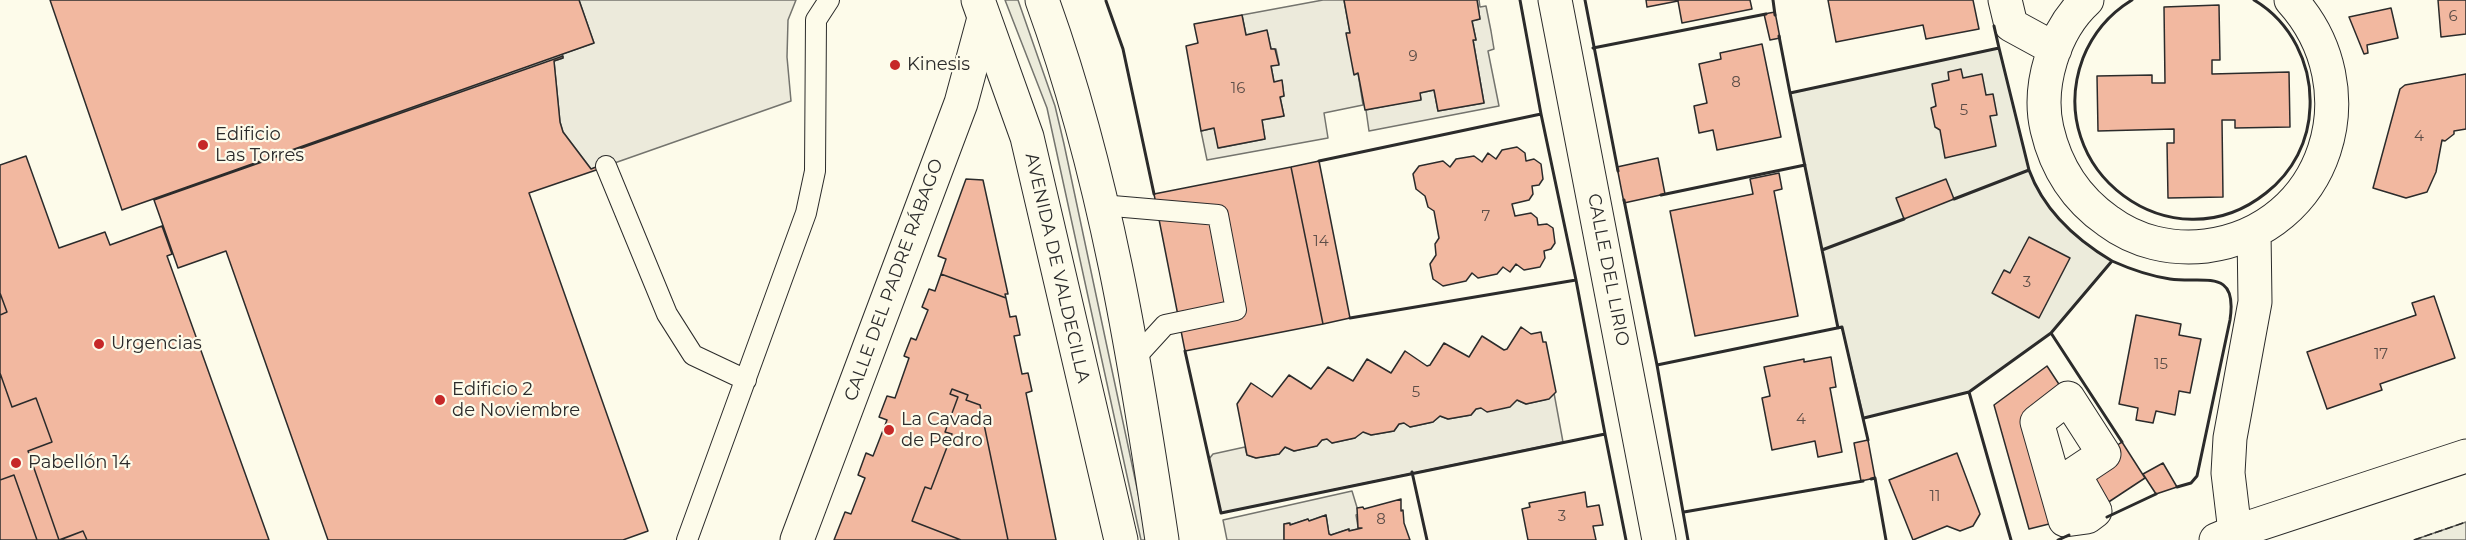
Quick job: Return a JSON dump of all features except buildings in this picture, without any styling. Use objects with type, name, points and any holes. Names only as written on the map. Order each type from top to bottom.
[{"type":"street","points":[[1042,0],[1064,59],[1101,205],[1142,404],[1162,540]]},
{"type":"street","name":"CALLE DEL LIRIO","points":[[1555,0],[1659,540]]},
{"type":"street","points":[[2005,0],[2010,25],[2055,49]]},
{"type":"street","points":[[2087,0],[2066,26],[2055,49],[2045,82],[2044,118],[2052,152],[2068,183],[2091,210],[2120,230],[2141,239],[2152,243],[2187,248],[2222,244],[2254,232],[2276,218],[2295,201],[2313,175],[2326,147],[2333,116],[2332,85],[2325,54],[2312,26],[2291,0]]},
{"type":"street","name":"CALLE DEL PADRE RÁBAGO","points":[[797,540],[961,103],[981,9]]},
{"type":"street","name":"AVENIDA DE VALDECILLA","points":[[981,9],[1027,137],[1121,540]]},
{"type":"street","points":[[2254,232],[2255,302],[2230,438],[2226,536],[2466,456]]},
{"type":"street","points":[[1142,404],[1178,540]]},
{"type":"lane","points":[[687,540],[807,213],[815,171],[816,20],[829,0]]},
{"type":"lane","points":[[606,166],[667,314],[693,355],[746,381]]},
{"type":"lane","points":[[1101,205],[1218,215],[1236,310],[1165,326],[1133,360]]},
{"type":"shaded area","points":[[579,0],[796,0],[788,20],[787,57],[791,101],[606,166],[591,169],[563,132],[554,61],[563,58],[562,54],[594,43]]},
{"type":"shaded area","points":[[1005,0],[1018,0],[1055,106],[1148,540],[1141,540],[1047,108]]},
{"type":"shaded area","points":[[1323,0],[1344,0],[1350,33],[1347,33],[1355,74],[1358,73],[1363,105],[1324,113],[1328,138],[1207,160],[1201,131],[1214,128],[1219,148],[1265,139],[1262,120],[1284,116],[1280,97],[1284,96],[1282,81],[1274,82],[1271,66],[1279,64],[1276,49],[1271,49],[1267,31],[1246,35],[1242,15]]},
{"type":"shaded area","points":[[1477,0],[1479,0],[1480,7],[1486,6],[1494,49],[1488,51],[1499,106],[1369,131],[1366,110],[1421,99],[1420,93],[1434,90],[1438,111],[1484,103],[1473,40],[1476,40],[1472,21],[1480,19]]},
{"type":"shaded area","points":[[1999,48],[2029,170],[2035,185],[2062,223],[2112,261],[2051,333],[1969,392],[1864,418],[1842,328],[1838,328],[1790,93]]},
{"type":"shaded area","points":[[1554,393],[1563,442],[1221,513],[1209,459],[1213,454],[1245,447],[1247,455],[1256,458],[1279,454],[1285,447],[1294,451],[1316,446],[1322,440],[1327,439],[1332,443],[1355,438],[1360,432],[1365,431],[1371,435],[1394,431],[1399,424],[1404,423],[1410,427],[1433,422],[1440,416],[1448,419],[1471,415],[1476,409],[1517,400],[1526,404],[1548,399]]},
{"type":"shaded area","points":[[1352,491],[1359,514],[1356,515],[1358,527],[1362,528],[1349,531],[1349,529],[1331,535],[1326,515],[1309,521],[1308,519],[1290,525],[1289,523],[1284,524],[1284,540],[1227,540],[1223,520]]},
{"type":"shaded area","points":[[2466,522],[2466,540],[2414,540]]},
{"type":"fence","points":[[2414,540],[2466,522]]},
{"type":"wall","points":[[1319,161],[1541,114],[1520,0]]},
{"type":"wall","points":[[1585,0],[1618,171]]},
{"type":"wall","points":[[1773,0],[1775,15]]},
{"type":"wall","points":[[2132,0],[2116,11],[2103,25],[2083,58],[2075,99],[2081,137],[2098,170],[2124,196],[2156,213],[2192,219],[2229,213],[2266,193],[2292,166],[2303,144],[2310,107],[2310,91],[2303,60],[2289,32],[2267,9],[2254,0]]},
{"type":"wall","points":[[1106,1],[1123,49],[1154,194]]},
{"type":"wall","points":[[1593,48],[1766,14]]},
{"type":"wall","points":[[1779,36],[1790,93],[1999,48],[1994,26]]},
{"type":"wall","points":[[1954,199],[2029,170],[1999,48]]},
{"type":"wall","points":[[1790,93],[1838,328]]},
{"type":"wall","points":[[1350,318],[1576,280],[1541,114]]},
{"type":"wall","points":[[1661,195],[1805,165]]},
{"type":"wall","points":[[1864,418],[1969,392],[2051,333],[2112,261],[2062,223],[2043,198],[2029,170]]},
{"type":"wall","points":[[1624,200],[1657,365],[1688,540]]},
{"type":"wall","points":[[1822,250],[1904,219]]},
{"type":"wall","points":[[2112,261],[2163,278],[2216,282],[2223,285],[2229,292],[2230,320],[2197,476],[2191,483],[2177,487]]},
{"type":"wall","points":[[1185,351],[1221,513],[1605,434],[1576,280]]},
{"type":"wall","points":[[1657,365],[1842,327],[1868,440]]},
{"type":"wall","points":[[2051,333],[2122,442]]},
{"type":"wall","points":[[1969,392],[2011,540]]},
{"type":"wall","points":[[1605,434],[1626,540]]},
{"type":"wall","points":[[1412,472],[1427,540]]},
{"type":"wall","points":[[1871,479],[1875,478],[1886,540]]},
{"type":"wall","points":[[1684,512],[1863,481]]},
{"type":"wall","points":[[2107,517],[2156,494]]},
{"type":"wall","points":[[2058,540],[2069,535]]},
{"type":"place","name":"Kinesis","points":[[895,65]]},
{"type":"place","name":"Edificio Las Torres","points":[[203,145]]},
{"type":"place","name":"Urgencias","points":[[99,344]]},
{"type":"place","name":"Edificio 2 de Noviembre","points":[[440,400]]},
{"type":"place","name":"La Cavada de Pedro","points":[[889,430]]},
{"type":"place","name":"Pabellón 14","points":[[16,463]]}]
